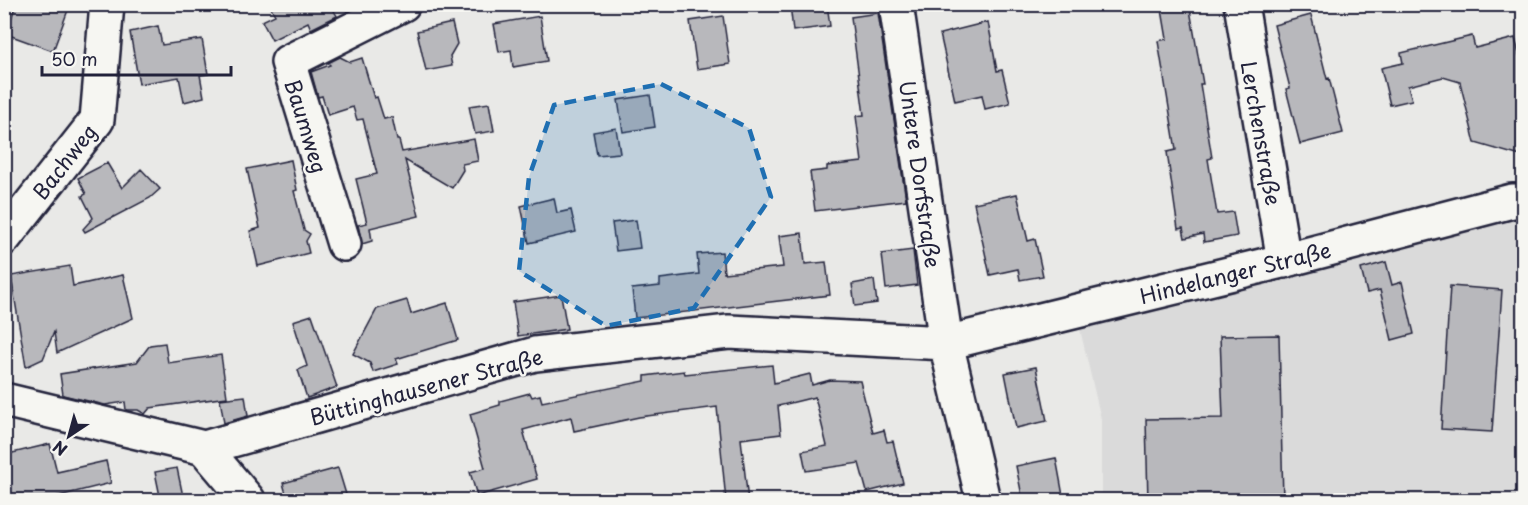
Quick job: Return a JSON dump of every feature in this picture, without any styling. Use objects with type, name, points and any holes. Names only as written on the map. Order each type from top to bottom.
[{"type":"street","name":"Bachweg","points":[[4,238],[97,120],[107,4]]},
{"type":"street","name":"Baumweg","points":[[344,244],[288,62],[403,4]]},
{"type":"street","name":"Untere Dorfstraße","points":[[896,4],[946,342]]},
{"type":"street","name":"Lerchenstraße","points":[[1241,4],[1284,261]]},
{"type":"street","name":"Hindelanger Straße","points":[[946,342],[1284,261],[1512,201],[1524,201]]},
{"type":"street","name":"Büttinghausener Straße","points":[[4,400],[204,448],[535,354],[729,332],[946,342]]},
{"type":"street","points":[[946,342],[983,501]]},
{"type":"street","points":[[204,448],[248,501]]},
{"type":"highlighted area","points":[[661,84],[749,128],[771,197],[694,308],[606,326],[519,271],[529,177],[554,105]]},
{"type":"shaded area","points":[[1523,213],[1523,500],[1101,500],[1101,419],[1079,325]]},
{"type":"building","points":[[16,4],[53,4],[68,10],[53,51],[6,34]]},
{"type":"building","points":[[269,4],[343,4],[333,9],[337,16],[311,29],[308,22],[272,40],[262,21],[275,15]]},
{"type":"building","points":[[790,4],[827,4],[830,26],[793,31]]},
{"type":"building","points":[[1161,4],[1189,4],[1203,84],[1200,84],[1212,158],[1208,159],[1217,214],[1233,212],[1237,236],[1204,242],[1203,234],[1185,238],[1183,228],[1178,229],[1167,152],[1176,150],[1158,41],[1167,39]]},
{"type":"building","points":[[878,13],[906,200],[815,211],[810,172],[827,170],[827,166],[862,162],[856,116],[864,115],[851,17]]},
{"type":"building","points":[[1311,15],[1343,133],[1300,144],[1286,89],[1290,88],[1274,25]]},
{"type":"building","points":[[540,16],[547,61],[513,67],[511,50],[499,52],[494,24]]},
{"type":"building","points":[[723,16],[730,64],[697,69],[690,21]]},
{"type":"building","points":[[988,22],[997,71],[1002,70],[1010,103],[985,109],[982,95],[955,101],[940,34]]},
{"type":"building","points":[[452,23],[457,44],[450,56],[452,66],[426,71],[417,31]]},
{"type":"building","points":[[158,26],[162,45],[202,39],[208,74],[200,75],[204,97],[184,102],[179,77],[139,84],[130,32]]},
{"type":"building","points":[[1472,36],[1475,48],[1515,38],[1520,58],[1524,57],[1524,157],[1475,143],[1460,82],[1443,77],[1408,86],[1412,100],[1390,105],[1381,68],[1403,63],[1401,53]]},
{"type":"building","points":[[340,57],[350,62],[362,58],[374,98],[377,97],[384,119],[392,117],[402,152],[474,139],[478,161],[462,164],[463,170],[452,188],[405,160],[419,216],[370,228],[372,241],[362,244],[358,225],[367,223],[356,179],[377,174],[363,119],[357,120],[353,107],[328,115],[322,96],[318,97],[311,72],[330,65],[328,63]]},
{"type":"building","points":[[650,95],[655,127],[623,132],[618,100]]},
{"type":"building","points":[[489,103],[494,131],[475,134],[469,106]]},
{"type":"building","points":[[616,128],[620,153],[597,155],[593,132]]},
{"type":"building","points":[[291,160],[297,190],[294,191],[304,230],[310,234],[306,241],[309,253],[258,266],[250,231],[260,228],[247,169]]},
{"type":"building","points":[[107,163],[122,188],[141,169],[160,189],[150,198],[85,232],[83,229],[93,218],[82,196],[86,194],[78,178]]},
{"type":"building","points":[[1017,194],[1028,241],[1035,239],[1043,276],[1020,280],[1018,269],[990,275],[974,203]]},
{"type":"building","points":[[554,198],[557,213],[571,210],[576,232],[529,243],[521,206]]},
{"type":"building","points":[[636,220],[640,248],[616,251],[612,223]]},
{"type":"building","points":[[802,233],[805,264],[826,262],[830,295],[635,318],[632,289],[660,286],[660,279],[699,274],[697,254],[722,252],[724,273],[783,267],[779,236]]},
{"type":"building","points":[[913,250],[917,285],[886,289],[882,254]]},
{"type":"building","points":[[1386,262],[1392,285],[1402,282],[1414,334],[1392,340],[1380,290],[1367,293],[1361,269]]},
{"type":"building","points":[[70,266],[73,286],[123,275],[133,318],[57,353],[54,332],[43,359],[26,367],[11,276]]},
{"type":"building","points":[[874,280],[877,303],[855,306],[852,284]]},
{"type":"building","points":[[1450,286],[1502,290],[1492,432],[1441,429]]},
{"type":"building","points":[[561,295],[567,329],[518,336],[513,302]]},
{"type":"building","points":[[407,300],[411,314],[447,303],[458,340],[396,359],[398,364],[373,372],[370,363],[353,354],[377,309]]},
{"type":"building","points":[[312,315],[337,387],[307,398],[298,370],[307,366],[293,321]]},
{"type":"building","points":[[1279,335],[1283,501],[1236,501],[1236,499],[1148,501],[1146,419],[1223,418],[1220,336]]},
{"type":"building","points":[[165,343],[168,363],[221,355],[227,397],[150,408],[145,414],[138,410],[126,410],[125,402],[105,405],[63,395],[60,374],[137,362],[150,345]]},
{"type":"building","points":[[772,365],[774,383],[810,374],[812,385],[830,380],[860,381],[873,433],[884,430],[887,442],[893,441],[903,483],[867,492],[859,463],[806,471],[802,451],[827,446],[815,397],[778,406],[781,434],[741,439],[748,501],[726,501],[717,407],[639,417],[574,431],[571,417],[523,430],[537,479],[477,496],[470,472],[485,468],[470,414],[500,405],[500,401],[530,393],[532,397],[540,395],[542,402],[645,381],[645,376]]},
{"type":"building","points":[[1036,367],[1047,421],[1016,428],[1005,373]]},
{"type":"building","points":[[245,396],[248,416],[224,423],[220,399]]},
{"type":"building","points":[[50,444],[57,472],[106,461],[111,483],[39,501],[4,501],[4,455]]},
{"type":"building","points":[[1056,458],[1064,501],[1023,501],[1016,466]]},
{"type":"building","points":[[177,468],[184,501],[161,501],[155,472]]},
{"type":"building","points":[[338,468],[348,501],[288,501],[283,483]]}]
